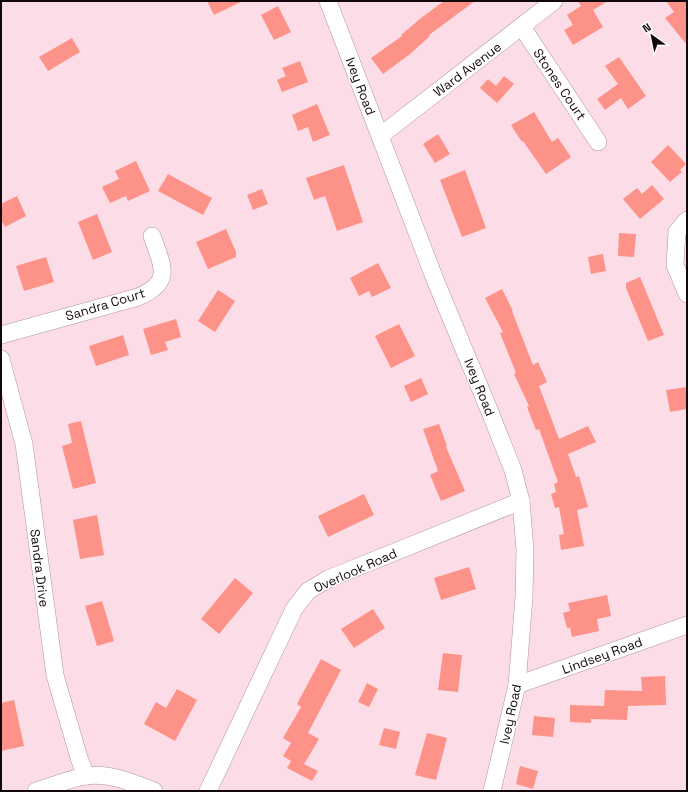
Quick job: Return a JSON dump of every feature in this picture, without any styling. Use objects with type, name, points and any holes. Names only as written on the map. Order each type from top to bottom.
[{"type":"street","name":"Ivey Road","points":[[328,1],[436,282],[490,412],[512,470],[521,501],[525,550],[524,597],[517,685],[492,791]]},
{"type":"street","name":"Ward Avenue","points":[[380,136],[554,1]]},
{"type":"street","name":"Stones Court","points":[[522,27],[598,142]]},
{"type":"street","points":[[687,220],[677,232],[675,265],[687,294]]},
{"type":"street","name":"Sandra Court","points":[[1,335],[138,296],[154,289],[162,276],[161,264],[152,236]]},
{"type":"street","name":"Sandra Drive","points":[[1,359],[24,444],[54,675],[79,758],[86,776]]},
{"type":"street","name":"Overlook Road","points":[[208,791],[294,609],[308,591],[328,579],[521,501]]},
{"type":"street","name":"Lindsey Road","points":[[517,685],[687,624]]},
{"type":"street","points":[[36,791],[86,776],[108,776],[125,780],[154,791]]},
{"type":"building","points":[[207,1],[243,1],[214,15]]},
{"type":"building","points":[[444,1],[475,1],[429,35],[430,36],[410,54],[383,74],[371,58],[402,36],[401,35],[421,18]]},
{"type":"building","points":[[578,1],[608,1],[593,10],[603,27],[573,45],[564,30],[573,25],[567,15],[581,6]]},
{"type":"building","points":[[666,1],[687,1],[687,45],[665,18],[674,12]]},
{"type":"building","points":[[278,6],[291,32],[274,40],[261,15]]},
{"type":"building","points":[[72,38],[80,52],[48,71],[39,57]]},
{"type":"building","points":[[619,57],[646,96],[628,109],[621,98],[605,110],[597,99],[618,84],[605,66]]},
{"type":"building","points":[[300,61],[308,82],[282,92],[277,80],[286,76],[282,68]]},
{"type":"building","points":[[504,76],[514,84],[497,103],[480,88],[488,79],[496,86]]},
{"type":"building","points":[[317,104],[330,135],[313,142],[308,127],[298,131],[292,115]]},
{"type":"building","points":[[534,112],[552,142],[558,138],[571,157],[546,174],[511,125]]},
{"type":"building","points":[[438,134],[450,154],[435,163],[423,144]]},
{"type":"building","points":[[668,145],[686,164],[680,170],[682,172],[670,182],[651,162]]},
{"type":"building","points":[[136,161],[150,191],[128,201],[126,196],[110,203],[102,187],[119,179],[115,171]]},
{"type":"building","points":[[344,165],[363,222],[337,231],[325,196],[314,200],[306,178]]},
{"type":"building","points":[[465,170],[486,228],[462,237],[440,180]]},
{"type":"building","points":[[168,174],[212,198],[203,215],[158,191]]},
{"type":"building","points":[[652,185],[664,199],[640,219],[623,199],[637,188],[642,194]]},
{"type":"building","points":[[262,189],[268,204],[253,210],[247,195]]},
{"type":"building","points":[[17,196],[26,216],[5,227],[1,220],[1,204]]},
{"type":"building","points":[[97,214],[112,252],[93,260],[78,222]]},
{"type":"building","points":[[226,229],[236,252],[236,257],[208,269],[196,242]]},
{"type":"building","points":[[619,233],[636,234],[634,257],[618,256]]},
{"type":"building","points":[[603,254],[606,271],[591,274],[588,257]]},
{"type":"building","points":[[46,257],[54,282],[24,291],[16,266]]},
{"type":"building","points":[[378,263],[391,288],[372,297],[369,291],[359,296],[350,278]]},
{"type":"building","points":[[640,277],[664,335],[648,341],[626,288],[626,283]]},
{"type":"building","points":[[502,289],[513,311],[533,365],[538,362],[547,382],[539,386],[559,439],[588,426],[596,442],[568,454],[576,477],[579,476],[588,507],[577,510],[584,546],[561,550],[559,535],[564,534],[559,507],[555,508],[551,494],[556,492],[554,484],[558,482],[539,429],[536,430],[527,407],[529,406],[514,374],[516,373],[500,333],[503,332],[485,298]]},
{"type":"building","points":[[218,290],[235,301],[215,332],[198,321]]},
{"type":"building","points":[[176,319],[181,337],[165,342],[168,350],[151,355],[143,329]]},
{"type":"building","points":[[399,324],[415,356],[391,368],[375,336]]},
{"type":"building","points":[[123,335],[129,355],[96,366],[89,346]]},
{"type":"building","points":[[421,378],[428,394],[411,402],[404,386]]},
{"type":"building","points":[[687,387],[687,409],[670,412],[666,390]]},
{"type":"building","points":[[81,421],[96,483],[73,489],[62,446],[72,443],[68,424]]},
{"type":"building","points":[[439,424],[447,446],[446,447],[465,491],[441,501],[430,475],[438,471],[423,429]]},
{"type":"building","points":[[364,494],[374,515],[328,537],[318,516]]},
{"type":"building","points":[[97,515],[104,555],[80,559],[73,520]]},
{"type":"building","points":[[469,567],[476,589],[441,600],[434,578]]},
{"type":"building","points":[[235,578],[253,593],[219,634],[201,619]]},
{"type":"building","points":[[607,595],[611,616],[597,619],[599,631],[572,637],[570,628],[567,628],[563,613],[570,611],[568,603]]},
{"type":"building","points":[[102,601],[114,641],[97,646],[85,606]]},
{"type":"building","points":[[373,609],[385,628],[354,648],[341,629]]},
{"type":"building","points":[[443,653],[462,655],[458,692],[438,690]]},
{"type":"building","points":[[321,659],[341,670],[308,733],[319,739],[304,764],[318,771],[312,781],[287,768],[291,761],[283,756],[291,743],[283,738],[301,707],[297,704]]},
{"type":"building","points":[[665,676],[666,705],[628,706],[627,720],[591,719],[591,723],[570,722],[570,705],[604,706],[605,690],[642,691],[641,677]]},
{"type":"building","points":[[367,683],[378,689],[369,707],[358,702]]},
{"type":"building","points":[[177,689],[197,700],[175,741],[144,724],[156,702],[166,708]]},
{"type":"building","points":[[14,700],[24,746],[1,751],[1,703]]},
{"type":"building","points":[[534,716],[555,718],[553,737],[532,735]]},
{"type":"building","points":[[384,728],[400,732],[396,749],[379,745]]},
{"type":"building","points":[[427,733],[447,738],[436,780],[415,775]]},
{"type":"building","points":[[520,766],[538,771],[533,789],[516,784]]}]
